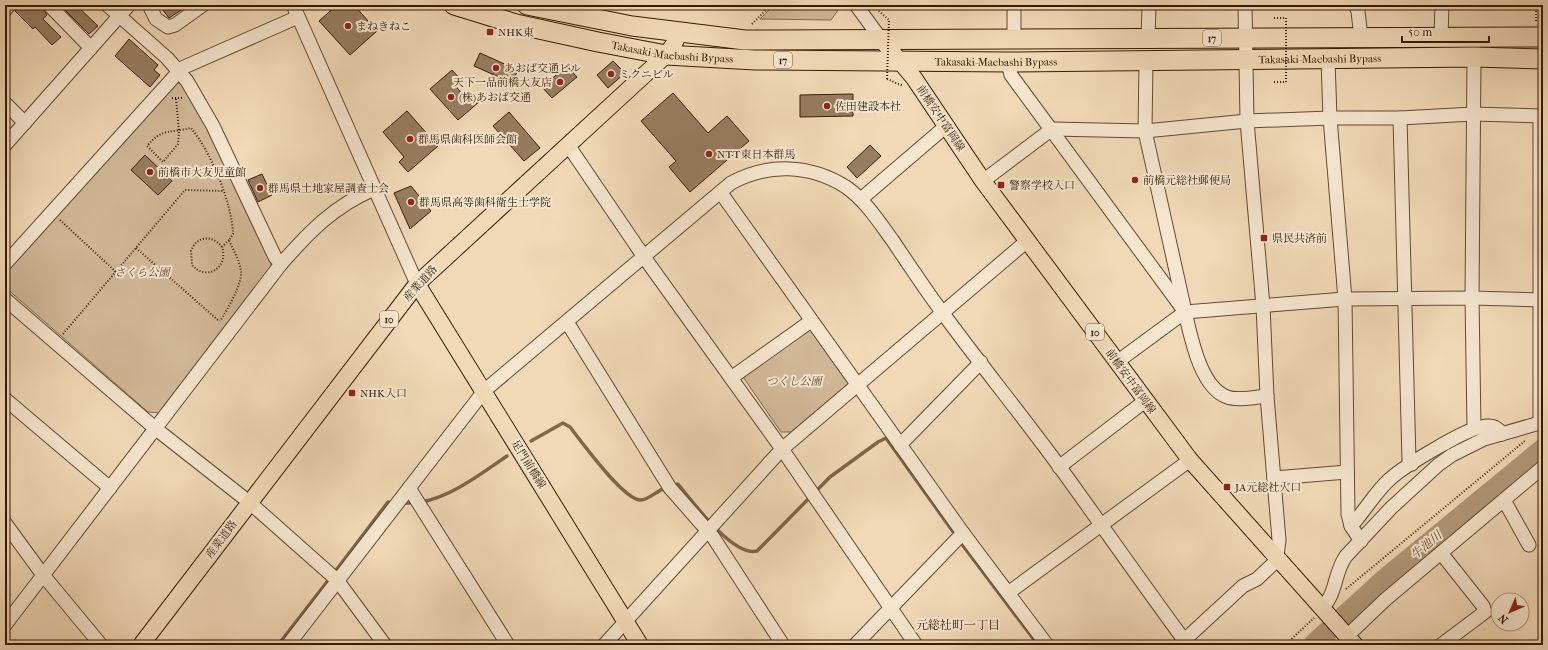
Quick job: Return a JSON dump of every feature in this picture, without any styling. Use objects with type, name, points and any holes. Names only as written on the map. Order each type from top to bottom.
[{"type":"highway","name":"Takasaki-Maebashi Bypass","points":[[454,5],[516,24],[666,54],[755,60],[1008,62],[1328,60],[1474,57],[1543,59]]},
{"type":"highway","name":"Takasaki-Maebashi Bypass","points":[[527,5],[571,10],[680,33],[745,40],[1148,40],[1361,38],[1441,37],[1539,31]]},
{"type":"main road","name":"産業道路","points":[[141,645],[417,284],[666,54],[680,33]]},
{"type":"main road","name":"前橋安中富岡線","points":[[881,39],[922,90],[945,127],[983,181],[1190,460],[1277,556],[1326,606]]},
{"type":"main road","name":"足門前橋線","points":[[417,284],[640,645]]},
{"type":"main road","name":"10","points":[[1326,606],[1349,638]]},
{"type":"street","points":[[5,10],[9,5]]},
{"type":"street","points":[[49,5],[91,48]]},
{"type":"street","points":[[107,5],[179,71],[187,81],[213,126],[275,257],[281,264]]},
{"type":"street","points":[[5,146],[129,5]]},
{"type":"street","points":[[149,5],[156,19],[168,27],[175,25],[203,5]]},
{"type":"street","points":[[856,5],[881,39]]},
{"type":"street","points":[[1014,5],[1014,39]]},
{"type":"street","points":[[1148,40],[1149,5]]},
{"type":"street","points":[[288,645],[484,391],[731,184],[742,177],[769,169],[786,168],[803,170],[827,177],[844,186],[861,198],[943,313],[1059,467],[1181,643],[1242,586],[1257,579],[1273,564],[1277,556],[1279,540],[1267,396],[1263,306],[1245,91],[1245,5]]},
{"type":"street","points":[[1355,5],[1358,11],[1361,38]]},
{"type":"street","points":[[1441,37],[1442,5]]},
{"type":"street","points":[[5,264],[179,71],[296,11],[417,284]]},
{"type":"street","points":[[1474,57],[1472,298],[1474,428]]},
{"type":"street","points":[[1328,60],[1330,118],[1345,299],[1348,514],[1351,526],[1361,541]]},
{"type":"street","points":[[1146,61],[1145,130],[1192,343],[1208,380],[1212,385],[1228,397],[1267,396]]},
{"type":"street","points":[[1008,62],[1011,75],[1185,312]]},
{"type":"street","points":[[5,103],[25,123]]},
{"type":"street","points":[[983,181],[1052,129],[1145,130],[1247,121],[1330,118],[1400,118],[1474,114],[1542,116],[1542,423],[1479,442],[1452,455],[1438,465],[1391,508],[1342,561],[1326,606]]},
{"type":"street","points":[[1400,118],[1410,460],[1412,464]]},
{"type":"street","points":[[861,198],[945,127]]},
{"type":"street","points":[[568,145],[644,256],[782,449],[916,645]]},
{"type":"street","points":[[5,625],[281,264],[307,234],[331,212],[374,189]]},
{"type":"street","points":[[721,193],[963,533],[1047,645]]},
{"type":"street","points":[[604,645],[782,449],[1027,241]]},
{"type":"street","points":[[1117,362],[1185,312],[1345,299],[1472,298],[1542,300]]},
{"type":"street","points":[[5,299],[156,429],[250,502],[337,580],[384,645]]},
{"type":"street","points":[[731,378],[811,321]]},
{"type":"street","points":[[567,322],[670,488],[708,531],[783,645]]},
{"type":"street","points":[[900,445],[981,362]]},
{"type":"street","points":[[5,399],[110,488]]},
{"type":"street","points":[[1059,467],[1145,401]]},
{"type":"street","points":[[1351,526],[1383,486],[1412,464],[1474,428],[1492,426],[1497,428],[1502,434]]},
{"type":"street","points":[[1008,593],[1099,525],[1190,460]]},
{"type":"street","points":[[1349,638],[1386,599],[1542,470]]},
{"type":"street","points":[[1274,478],[1347,472]]},
{"type":"street","points":[[409,488],[508,645]]},
{"type":"street","points":[[1504,500],[1529,545]]},
{"type":"street","points":[[5,523],[44,575],[101,645]]},
{"type":"street","points":[[855,645],[963,533]]},
{"type":"street","points":[[1441,553],[1483,606],[1485,612],[1441,645]]},
{"type":"path","points":[[752,24],[771,5]]},
{"type":"path","points":[[1536,5],[1539,31]]},
{"type":"path","points":[[874,6],[889,20],[887,79],[906,88]]},
{"type":"path","points":[[1274,18],[1286,18],[1286,82],[1274,82]]},
{"type":"path","points":[[171,97],[182,99],[189,95]]},
{"type":"path","points":[[176,99],[179,131],[178,144],[162,162],[147,146],[156,136],[171,131],[179,131],[191,128],[198,137],[213,165],[223,191],[233,227],[233,234],[222,247]]},
{"type":"path","points":[[61,336],[185,190],[223,191]]},
{"type":"path","points":[[56,216],[116,272]]},
{"type":"path","points":[[208,238],[213,239],[222,247],[224,256],[222,262],[213,271],[200,272],[192,265],[191,251],[199,241],[208,238]]},
{"type":"path","points":[[220,321],[239,284],[241,274],[240,265],[229,240]]},
{"type":"path","points":[[136,248],[223,324]]},
{"type":"path","points":[[1286,645],[1326,606],[1526,440]]},
{"type":"green space","points":[[774,5],[841,6],[831,20],[760,19]]},
{"type":"green space","name":"さくら公園","points":[[176,83],[182,83],[204,123],[271,260],[271,268],[161,413],[148,412],[5,287],[5,271]]},
{"type":"green space","name":"つくし公園","points":[[814,327],[848,376],[848,384],[791,432],[781,432],[741,374]]},
{"type":"building","points":[[17,5],[41,5],[47,15],[43,19],[61,37],[52,45],[35,27],[33,29],[15,11]]},
{"type":"building","points":[[60,5],[76,5],[98,26],[89,34]]},
{"type":"building","points":[[159,5],[189,5],[169,18]]},
{"type":"building","name":"まねきねこ","points":[[337,5],[354,5],[377,31],[350,55],[319,21]]},
{"type":"building","points":[[129,39],[158,65],[154,70],[160,75],[150,87],[115,56]]},
{"type":"building","name":"あおば交通ビル","points":[[480,53],[518,70],[512,83],[474,66]]},
{"type":"building","name":"ミクニビル","points":[[613,61],[625,73],[608,88],[597,75]]},
{"type":"building","name":"天下一品前橋大友店","points":[[567,66],[577,77],[552,98],[542,87]]},
{"type":"building","name":"(株)あおば交通","points":[[452,70],[460,79],[454,84],[467,100],[473,95],[479,102],[458,120],[430,89]]},
{"type":"building","points":[[673,93],[708,133],[727,116],[749,141],[690,192],[669,167],[676,161],[641,121]]},
{"type":"building","name":"佐田建設本社","points":[[853,94],[853,116],[800,117],[800,95]]},
{"type":"building","name":"群馬県歯科医師会館","points":[[407,111],[438,146],[408,172],[399,162],[404,157],[383,132]]},
{"type":"building","points":[[509,112],[540,148],[524,161],[493,126]]},
{"type":"building","points":[[870,145],[881,156],[857,178],[847,167]]},
{"type":"building","points":[[145,155],[172,181],[158,195],[131,170]]},
{"type":"building","name":"群馬県土地家屋調査士会","points":[[262,174],[272,195],[258,202],[248,180]]},
{"type":"building","name":"群馬県高等歯科衛生士学院","points":[[411,186],[431,211],[410,229],[394,193]]},
{"type":"waterway","points":[[531,441],[563,423],[570,427],[614,481],[634,498],[644,500],[666,488]]},
{"type":"waterway","points":[[672,486],[678,484],[725,537],[747,551],[757,551],[830,477],[878,442],[886,438],[964,547],[1038,645]]},
{"type":"waterway","name":"牛池川","points":[[1313,645],[1385,579],[1543,449]]},
{"type":"waterway","points":[[421,502],[455,490],[507,456]]},
{"type":"waterway","points":[[334,573],[388,502],[393,503]]},
{"type":"waterway","points":[[401,503],[415,503]]},
{"type":"waterway","points":[[278,645],[330,578]]},
{"type":"place","name":"まねきねこ","points":[[348,26]]},
{"type":"place","name":"NHK東","points":[[490,32]]},
{"type":"place","name":"あおば交通ビル","points":[[496,68]]},
{"type":"place","name":"ミクニビル","points":[[611,74]]},
{"type":"place","name":"天下一品前橋大友店","points":[[560,82]]},
{"type":"place","name":"(株)あおば交通","points":[[451,97]]},
{"type":"place","name":"佐田建設本社","points":[[827,106]]},
{"type":"place","name":"群馬県歯科医師会館","points":[[410,139]]},
{"type":"place","name":"NTT東日本群馬","points":[[709,154]]},
{"type":"place","name":"前橋市大友児童館","points":[[150,172]]},
{"type":"place","name":"前橋元総社郵便局","points":[[1135,180]]},
{"type":"place","name":"警察学校入口","points":[[1001,185]]},
{"type":"place","name":"群馬県土地家屋調査士会","points":[[260,188]]},
{"type":"place","name":"群馬県高等歯科衛生士学院","points":[[411,202]]},
{"type":"place","name":"県民共済前","points":[[1264,238]]},
{"type":"place","name":"NHK入口","points":[[352,393]]},
{"type":"place","name":"JA元総社入口","points":[[1227,487]]},
{"type":"district","name":"元総社町一丁目","points":[[958,625]]}]
